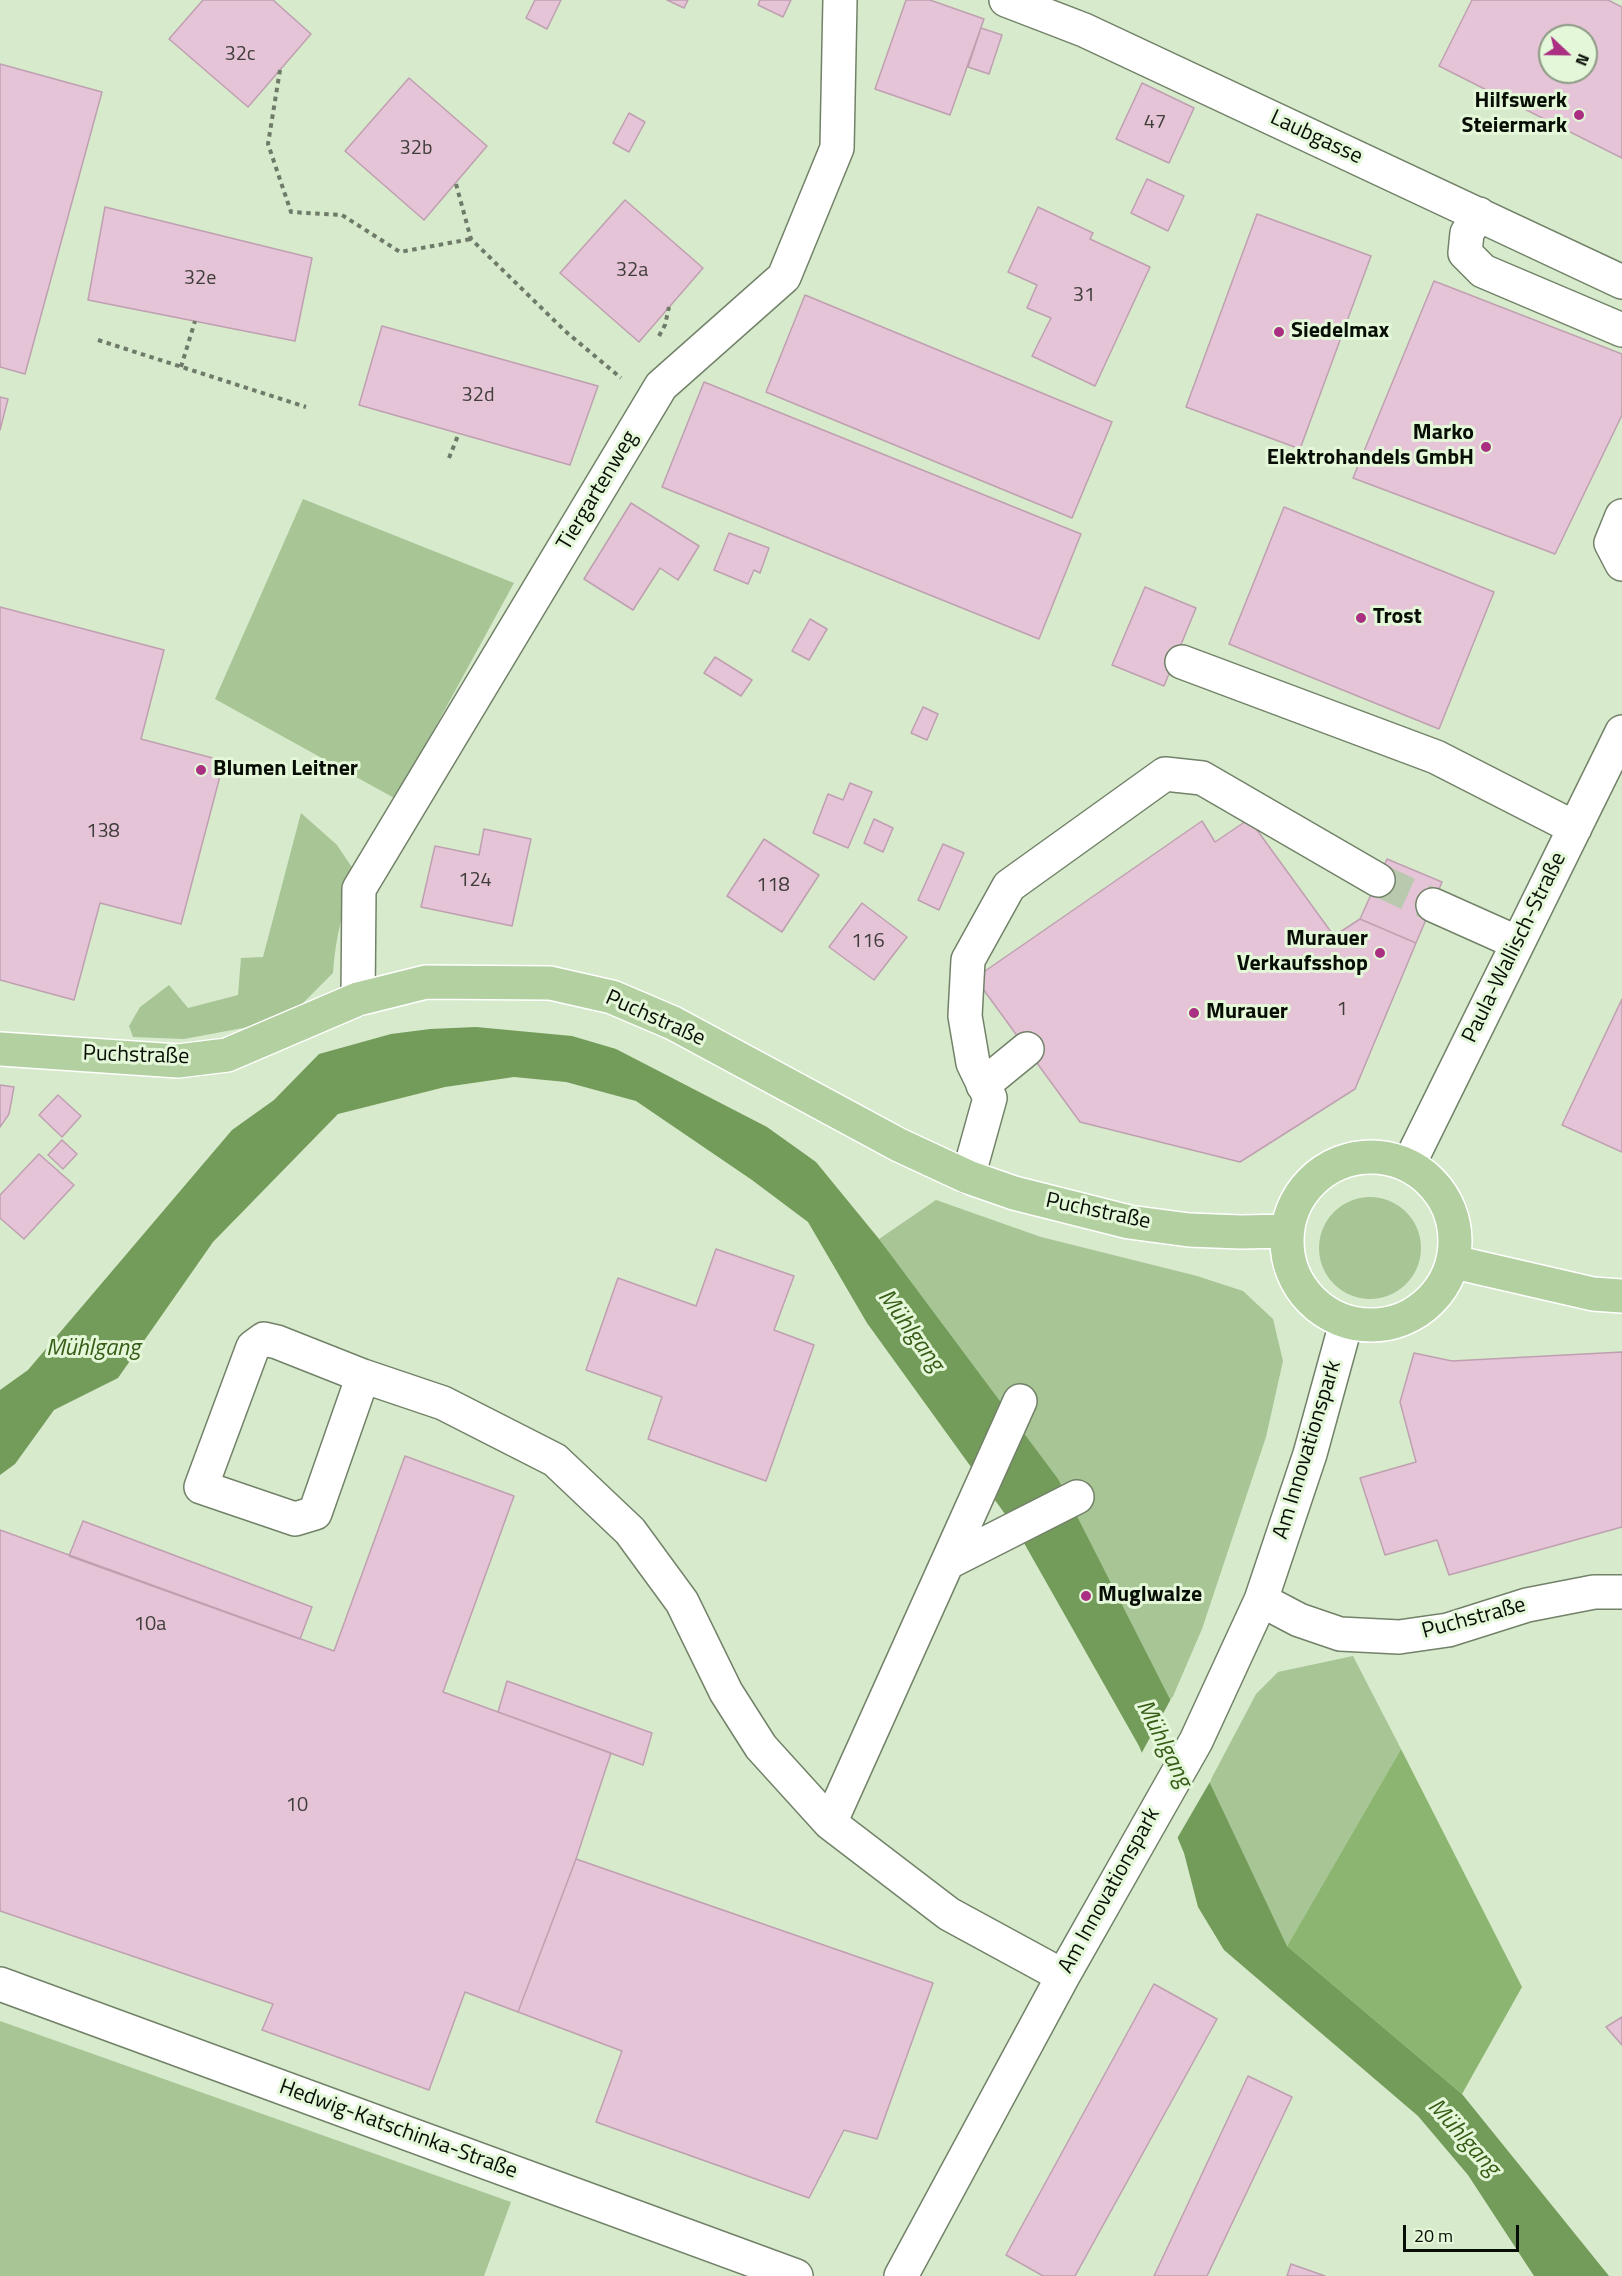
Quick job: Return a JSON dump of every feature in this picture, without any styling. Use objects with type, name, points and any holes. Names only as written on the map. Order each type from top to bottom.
[{"type":"main road","name":"Puchstraße","points":[[0,1049],[178,1061],[226,1055],[358,999],[426,982],[550,982],[612,997],[673,1023],[899,1145],[968,1177],[1014,1193],[1130,1222],[1189,1230],[1241,1232],[1286,1230]]},
{"type":"main road","points":[[1359,1157],[1408,1164],[1425,1175],[1451,1214],[1455,1235],[1454,1262],[1424,1308],[1417,1312],[1402,1320],[1381,1326],[1346,1323],[1296,1283],[1286,1255],[1286,1230],[1304,1195],[1320,1173],[1359,1157]]},
{"type":"main road","points":[[1454,1262],[1593,1294],[1622,1296]]},
{"type":"street","name":"Tiergartenweg","points":[[358,999],[359,889],[661,386],[784,277],[837,148],[840,0]]},
{"type":"street","name":"Laubgasse","points":[[1006,0],[1084,30],[1622,282]]},
{"type":"street","points":[[1479,214],[1467,234],[1466,253],[1483,271],[1622,330]]},
{"type":"street","points":[[1622,516],[1611,543],[1622,564]]},
{"type":"street","points":[[1182,662],[1436,757],[1575,828]]},
{"type":"street","name":"Paula-Wallisch-Straße","points":[[1408,1164],[1622,732]]},
{"type":"street","points":[[968,1177],[990,1098],[973,1063],[965,1016],[968,960],[1009,886],[1165,774],[1202,778],[1378,880]]},
{"type":"street","points":[[1432,905],[1518,943]]},
{"type":"street","points":[[983,1085],[1027,1049]]},
{"type":"street","name":"Am Innovationspark","points":[[901,2276],[1063,1976],[1196,1741],[1261,1600],[1310,1454],[1346,1323]]},
{"type":"street","points":[[363,1377],[315,1513],[295,1519],[201,1487],[253,1347],[264,1339],[277,1342],[363,1377],[443,1403],[555,1460],[630,1531],[682,1602],[726,1692],[761,1747],[830,1823],[949,1914],[1063,1976]]},
{"type":"street","points":[[830,1823],[1020,1401]]},
{"type":"street","points":[[947,1563],[1077,1497]]},
{"type":"street","name":"Puchstraße","points":[[1261,1600],[1299,1620],[1340,1634],[1399,1637],[1448,1630],[1527,1605],[1594,1592],[1622,1592]]},
{"type":"street","name":"Hedwig-Katschinka-Straße","points":[[0,1984],[796,2276]]},
{"type":"path","points":[[280,70],[267,144],[291,212],[342,215],[400,252],[471,239]]},
{"type":"path","points":[[456,184],[471,239],[565,331],[621,378]]},
{"type":"path","points":[[181,367],[195,321]]},
{"type":"path","points":[[98,340],[306,407]]},
{"type":"path","points":[[449,458],[459,434]]},
{"type":"shaded area","points":[[303,499],[514,583],[396,799],[215,699]]},
{"type":"shaded area","points":[[301,813],[337,845],[355,872],[341,922],[333,973],[295,1011],[259,1025],[184,1039],[133,1037],[129,1026],[140,1007],[169,985],[188,1008],[238,995],[241,958],[263,957]]},
{"type":"shaded area","points":[[1370,1197],[1390,1201],[1406,1212],[1417,1228],[1421,1248],[1417,1268],[1406,1284],[1390,1295],[1370,1299],[1350,1295],[1334,1284],[1323,1268],[1319,1248],[1323,1228],[1334,1212],[1350,1201]]},
{"type":"shaded area","points":[[936,1200],[1041,1237],[1197,1276],[1243,1291],[1273,1319],[1283,1361],[1266,1437],[1202,1629],[1171,1701],[1077,1518],[879,1239]]},
{"type":"shaded area","points":[[1353,1656],[1401,1749],[1287,1946],[1209,1783],[1256,1694],[1278,1672]]},
{"type":"shaded area","points":[[1401,1749],[1522,1987],[1462,2094],[1287,1946]]},
{"type":"shaded area","points":[[0,2021],[511,2202],[484,2276],[0,2276]]},
{"type":"water","name":"Mühlgang","points":[[476,1027],[572,1036],[616,1049],[767,1127],[816,1162],[879,1239],[1058,1479],[1171,1701],[1287,1946],[1462,2094],[1609,2276],[1534,2276],[1468,2175],[1418,2116],[1224,1950],[1198,1907],[1184,1853],[1139,1746],[1024,1543],[867,1323],[808,1222],[752,1180],[636,1101],[566,1082],[514,1077],[445,1087],[338,1114],[213,1242],[118,1378],[54,1410],[15,1464],[0,1475],[0,1390],[28,1370],[232,1130],[274,1100],[319,1054],[391,1034]]},
{"type":"pier","points":[[1172,1697],[1211,1780],[1175,1842],[1140,1756]]},
{"type":"building","points":[[203,0],[273,0],[311,34],[248,107],[169,39]]},
{"type":"building","points":[[535,0],[561,0],[547,29],[526,18]]},
{"type":"building","points":[[667,0],[688,0],[684,8]]},
{"type":"building","points":[[760,0],[791,0],[783,17],[758,5]]},
{"type":"building","points":[[906,0],[930,0],[984,19],[950,115],[875,89]]},
{"type":"building","name":"Hilfswerk Steiermark","points":[[1472,0],[1608,0],[1622,7],[1622,158],[1439,66]]},
{"type":"building","points":[[981,28],[1002,35],[989,74],[968,67]]},
{"type":"building","points":[[0,64],[102,92],[25,374],[0,367]]},
{"type":"building","points":[[409,78],[487,146],[424,220],[345,151]]},
{"type":"building","points":[[1142,83],[1194,108],[1169,163],[1116,139]]},
{"type":"building","points":[[629,113],[645,122],[629,152],[613,143]]},
{"type":"building","points":[[1147,179],[1184,196],[1168,231],[1131,213]]},
{"type":"building","points":[[625,200],[703,268],[639,342],[560,273]]},
{"type":"building","points":[[105,207],[312,258],[295,341],[88,300]]},
{"type":"building","points":[[1038,207],[1093,233],[1090,239],[1150,267],[1095,386],[1032,356],[1051,318],[1027,308],[1037,285],[1008,272]]},
{"type":"building","name":"Siedelmax","points":[[1257,214],[1371,256],[1300,449],[1186,407]]},
{"type":"building","name":"Marko Elektrohandels GmbH","points":[[1434,281],[1622,354],[1622,415],[1555,554],[1353,478]]},
{"type":"building","points":[[805,295],[1112,422],[1072,518],[766,392]]},
{"type":"building","points":[[382,326],[598,386],[570,465],[359,405]]},
{"type":"building","points":[[704,382],[1081,534],[1039,639],[662,487]]},
{"type":"building","points":[[0,397],[8,399],[0,430]]},
{"type":"building","points":[[631,503],[699,546],[678,580],[660,568],[633,610],[584,579]]},
{"type":"building","name":"Trost","points":[[1284,507],[1494,592],[1439,729],[1229,644]]},
{"type":"building","points":[[729,533],[769,548],[760,573],[754,570],[748,584],[714,570]]},
{"type":"building","points":[[1145,587],[1196,608],[1164,686],[1112,665]]},
{"type":"building","points":[[0,607],[164,650],[141,739],[224,761],[181,924],[100,903],[74,1000],[0,980]]},
{"type":"building","points":[[810,619],[827,629],[809,660],[792,651]]},
{"type":"building","points":[[715,657],[752,680],[741,696],[704,673]]},
{"type":"building","points":[[923,707],[938,714],[927,740],[911,733]]},
{"type":"building","points":[[850,783],[872,792],[848,848],[813,833],[828,794],[843,800]]},
{"type":"building","points":[[874,819],[893,828],[883,852],[864,843]]},
{"type":"building","name":"Murauer","points":[[1249,819],[1334,936],[1360,919],[1416,943],[1355,1089],[1240,1162],[1080,1122],[975,978],[1202,821],[1215,842]]},
{"type":"building","points":[[484,829],[531,839],[512,926],[421,907],[435,846],[479,855]]},
{"type":"building","points":[[764,839],[819,875],[782,932],[727,896]]},
{"type":"building","points":[[943,844],[964,853],[939,910],[918,900]]},
{"type":"building","points":[[1387,859],[1442,882],[1416,943],[1360,919]]},
{"type":"building","points":[[862,903],[907,937],[874,980],[829,947]]},
{"type":"building","points":[[1622,999],[1622,1152],[1562,1125]]},
{"type":"building","points":[[0,1085],[14,1087],[9,1114],[0,1127]]},
{"type":"building","points":[[58,1095],[81,1116],[62,1137],[39,1115]]},
{"type":"building","points":[[62,1140],[77,1154],[63,1169],[48,1155]]},
{"type":"building","points":[[39,1154],[74,1185],[24,1239],[0,1218],[0,1195]]},
{"type":"building","points":[[716,1249],[794,1276],[774,1330],[814,1345],[766,1481],[648,1439],[662,1397],[586,1370],[618,1278],[696,1306]]},
{"type":"building","points":[[1622,1352],[1622,1527],[1449,1575],[1437,1540],[1385,1555],[1360,1478],[1416,1462],[1400,1402],[1414,1353],[1452,1361]]},
{"type":"building","points":[[405,1456],[514,1496],[443,1692],[611,1753],[576,1859],[518,2012],[465,1992],[429,2090],[262,2030],[273,2004],[0,1911],[0,1530],[334,1651]]},
{"type":"building","points":[[83,1521],[312,1607],[300,1639],[69,1556]]},
{"type":"building","points":[[507,1681],[652,1733],[643,1765],[498,1712]]},
{"type":"building","points":[[576,1859],[933,1983],[877,2139],[844,2130],[809,2198],[596,2122],[622,2051],[518,2012]]},
{"type":"building","points":[[1154,1984],[1217,2019],[1075,2276],[1043,2276],[1006,2255]]},
{"type":"building","points":[[1622,2017],[1622,2045],[1606,2027]]},
{"type":"building","points":[[1248,2076],[1292,2097],[1207,2276],[1154,2276]]},
{"type":"building","points":[[1291,2264],[1325,2276],[1287,2276]]},
{"type":"tunnel","points":[[1378,880],[1433,905]]},
{"type":"place","name":"Hilfswerk Steiermark","points":[[1579,115]]},
{"type":"place","name":"Siedelmax","points":[[1279,332]]},
{"type":"place","name":"Marko Elektrohandels GmbH","points":[[1486,447]]},
{"type":"place","name":"Trost","points":[[1361,618]]},
{"type":"place","name":"Blumen Leitner","points":[[201,770]]},
{"type":"place","name":"Murauer Verkaufsshop","points":[[1380,953]]},
{"type":"place","name":"Murauer","points":[[1194,1013]]},
{"type":"place","name":"Muglwalze","points":[[1086,1596]]}]
